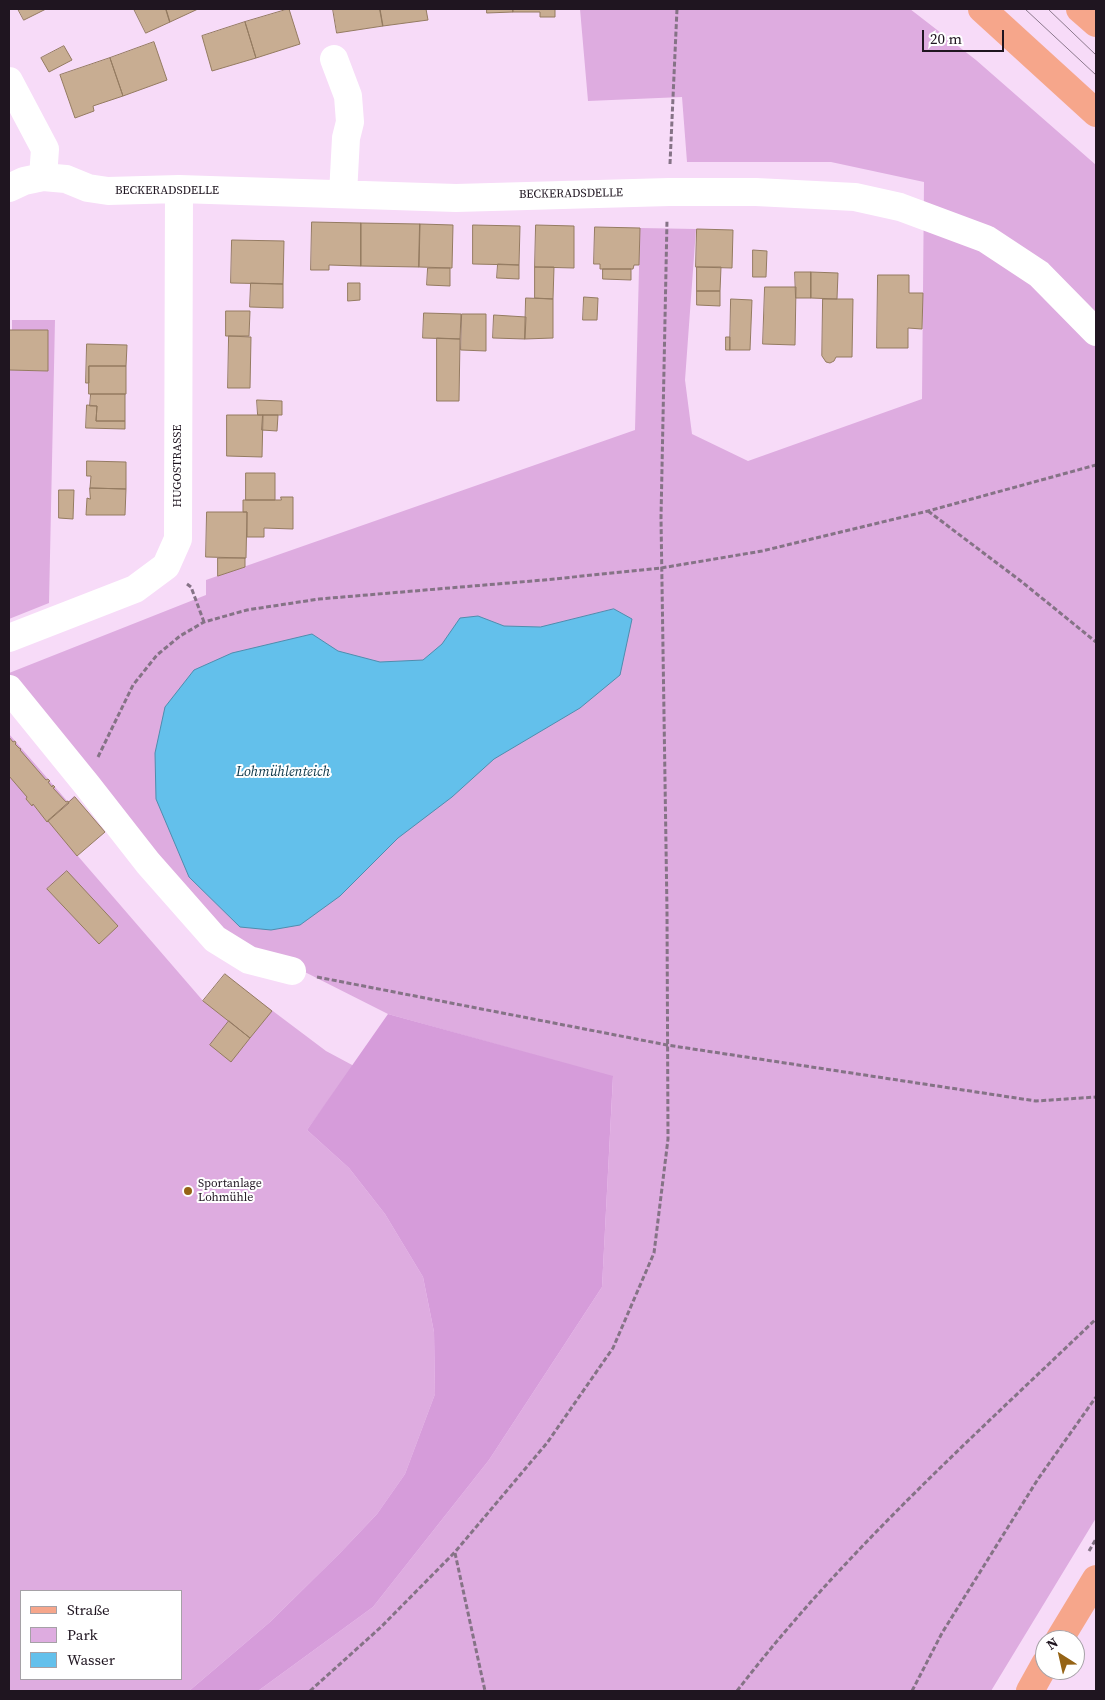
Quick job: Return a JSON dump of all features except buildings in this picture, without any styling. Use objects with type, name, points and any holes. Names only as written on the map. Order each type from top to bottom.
[{"type":"main road","points":[[982,9],[1096,113]]},
{"type":"main road","points":[[1080,9],[1096,23]]},
{"type":"main road","points":[[1065,1630],[1096,1579]]},
{"type":"main road","points":[[1030,1691],[1036,1680]]},
{"type":"street","points":[[334,59],[348,96],[350,122],[346,138],[343,194]]},
{"type":"street","points":[[9,81],[45,149],[43,177]]},
{"type":"street","name":"BECKERADSDELLE","points":[[9,188],[24,181],[43,177],[66,180],[88,188],[108,191],[180,190],[456,198],[669,192],[756,192],[855,197],[900,207],[986,239],[1039,274],[1096,332]]},
{"type":"street","name":"HUGOSTRASSE","points":[[9,638],[135,589],[166,566],[178,539],[180,190]]},
{"type":"street","points":[[9,689],[88,785],[148,863],[215,939],[249,960],[292,971]]},
{"type":"path","points":[[310,1691],[381,1627],[455,1552],[547,1443],[613,1348],[654,1253],[668,1139],[667,911],[661,568],[662,392],[666,238],[676,9]]},
{"type":"path","points":[[88,785],[103,746],[133,685],[158,655],[180,636],[204,622],[248,610],[319,600],[661,568],[762,551],[928,511],[1096,465]]},
{"type":"path","points":[[928,511],[1022,582],[1096,642]]},
{"type":"path","points":[[166,566],[191,587],[204,622]]},
{"type":"path","points":[[292,971],[667,1045],[1036,1101],[1096,1097]]},
{"type":"path","points":[[736,1691],[770,1648],[894,1512],[1096,1319]]},
{"type":"path","points":[[912,1691],[942,1633],[1008,1527],[1038,1479],[1096,1396]]},
{"type":"path","points":[[455,1552],[485,1691]]},
{"type":"green space","points":[[580,9],[910,9],[976,60],[1096,165],[1096,1518],[991,1691],[258,1691],[373,1607],[489,1460],[602,1287],[613,1077],[388,1014],[221,932],[9,689],[9,673],[206,595],[206,580],[635,430],[640,228],[696,229],[685,380],[692,434],[748,461],[922,399],[924,182],[831,162],[687,162],[682,97],[588,101]]},
{"type":"green space","points":[[12,320],[55,320],[49,603],[9,619],[9,370],[48,371],[48,331],[12,330]]},
{"type":"green space","name":"Sportanlage Lohmühle","points":[[9,734],[68,802],[74,796],[104,831],[77,855],[204,1002],[225,975],[326,1051],[354,1066],[307,1130],[349,1168],[385,1214],[423,1277],[434,1332],[435,1394],[405,1474],[377,1514],[340,1553],[270,1622],[189,1691],[9,1691]]},
{"type":"shaded area","points":[[388,1014],[613,1076],[602,1287],[489,1460],[373,1607],[258,1691],[189,1691],[270,1622],[377,1514],[405,1474],[435,1394],[434,1332],[423,1277],[385,1214],[349,1168],[307,1130]]},
{"type":"water","name":"Lohmühlenteich","points":[[614,609],[632,619],[620,675],[580,708],[494,759],[452,797],[398,838],[340,896],[300,925],[271,930],[240,927],[189,877],[156,799],[155,753],[165,707],[194,670],[232,653],[312,634],[338,651],[380,662],[423,660],[442,644],[460,618],[478,616],[504,626],[540,627]]},
{"type":"tram line","points":[[1025,9],[1096,75]]},
{"type":"tram line","points":[[1048,9],[1096,55]]},
{"type":"place","name":"Sportanlage Lohmühle","points":[[188,1191]]}]
